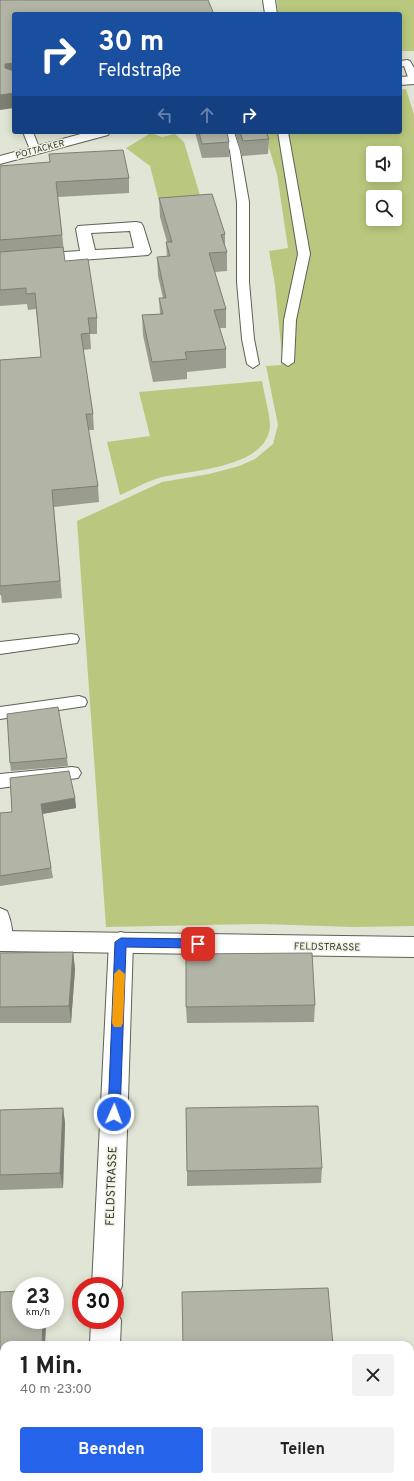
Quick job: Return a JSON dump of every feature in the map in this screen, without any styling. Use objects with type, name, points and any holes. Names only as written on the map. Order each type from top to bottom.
[{"type":"street","points":[[269,0],[271,12]]},
{"type":"street","points":[[402,81],[414,80]]},
{"type":"street","name":"POTTACKER","points":[[0,160],[96,134]]},
{"type":"street","points":[[0,261],[89,256]]},
{"type":"street","name":"FELDSTRASSE","points":[[1,941],[414,947]]},
{"type":"street","name":"FELDSTRASSE","points":[[107,1277],[121,942]]},
{"type":"street","points":[[105,1341],[106,1329]]},
{"type":"lane","points":[[407,65],[414,80]]},
{"type":"lane","points":[[29,134],[36,150]]},
{"type":"lane","points":[[230,134],[235,151],[243,202],[243,282],[248,339],[253,364]]},
{"type":"lane","points":[[283,134],[304,254],[290,320],[288,362]]},
{"type":"lane","points":[[0,648],[71,639]]},
{"type":"lane","points":[[0,712],[79,702]]},
{"type":"lane","points":[[0,781],[72,773]]},
{"type":"lane","points":[[0,916],[1,941]]},
{"type":"green space","points":[[277,0],[414,0],[414,51],[402,51],[402,12],[278,12]]},
{"type":"green space","points":[[406,89],[414,115],[414,926],[353,927],[261,924],[106,927],[77,521],[162,482],[209,474],[239,466],[255,459],[273,444],[278,425],[266,366],[281,365],[282,356],[275,285],[269,251],[288,248],[277,174],[265,134],[402,134],[402,90]]},
{"type":"green space","points":[[149,134],[162,137],[175,134],[184,142],[202,202],[160,205],[150,166],[126,148]]},
{"type":"green space","points":[[262,381],[270,426],[266,440],[256,451],[225,465],[159,478],[120,495],[107,442],[150,436],[139,392]]},
{"type":"building","points":[[0,0],[208,0],[213,12],[12,12],[12,63],[5,64],[5,68],[12,70],[12,93],[0,95]]},
{"type":"building","points":[[200,134],[227,134],[229,142],[202,144]]},
{"type":"building","points":[[241,134],[267,134],[269,139],[243,141]]},
{"type":"building","points":[[123,150],[129,178],[56,182],[62,235],[0,240],[0,166],[50,162],[49,154]]},
{"type":"building","points":[[212,194],[225,234],[221,235],[227,252],[209,253],[226,309],[214,310],[226,349],[185,352],[187,359],[152,362],[142,315],[163,314],[159,298],[166,298],[157,257],[170,256],[166,242],[172,242],[159,198]]},
{"type":"building","points":[[63,247],[65,261],[88,259],[97,318],[88,318],[90,333],[81,334],[93,414],[86,414],[98,486],[52,490],[60,581],[0,586],[0,360],[41,357],[35,293],[26,294],[26,288],[0,290],[0,252]]},
{"type":"building","points":[[58,707],[67,758],[10,763],[7,714]]},
{"type":"building","points":[[69,771],[75,798],[41,804],[51,868],[0,876],[0,813],[12,812],[10,778]]},
{"type":"building","points":[[73,952],[69,1006],[0,1007],[0,953]]},
{"type":"building","points":[[312,953],[315,1005],[186,1007],[186,954]]},
{"type":"building","points":[[318,1106],[322,1168],[187,1171],[186,1108]]},
{"type":"building","points":[[63,1108],[60,1173],[0,1175],[0,1110]]},
{"type":"building","points":[[328,1288],[333,1341],[183,1341],[182,1292]]},
{"type":"building","points":[[12,1291],[12,1329],[43,1329],[42,1341],[0,1341],[0,1292]]},
{"type":"slow traffic","points":[[117,1023],[119,974]]},
{"type":"route","points":[[114,1114],[121,942],[198,944]]}]
